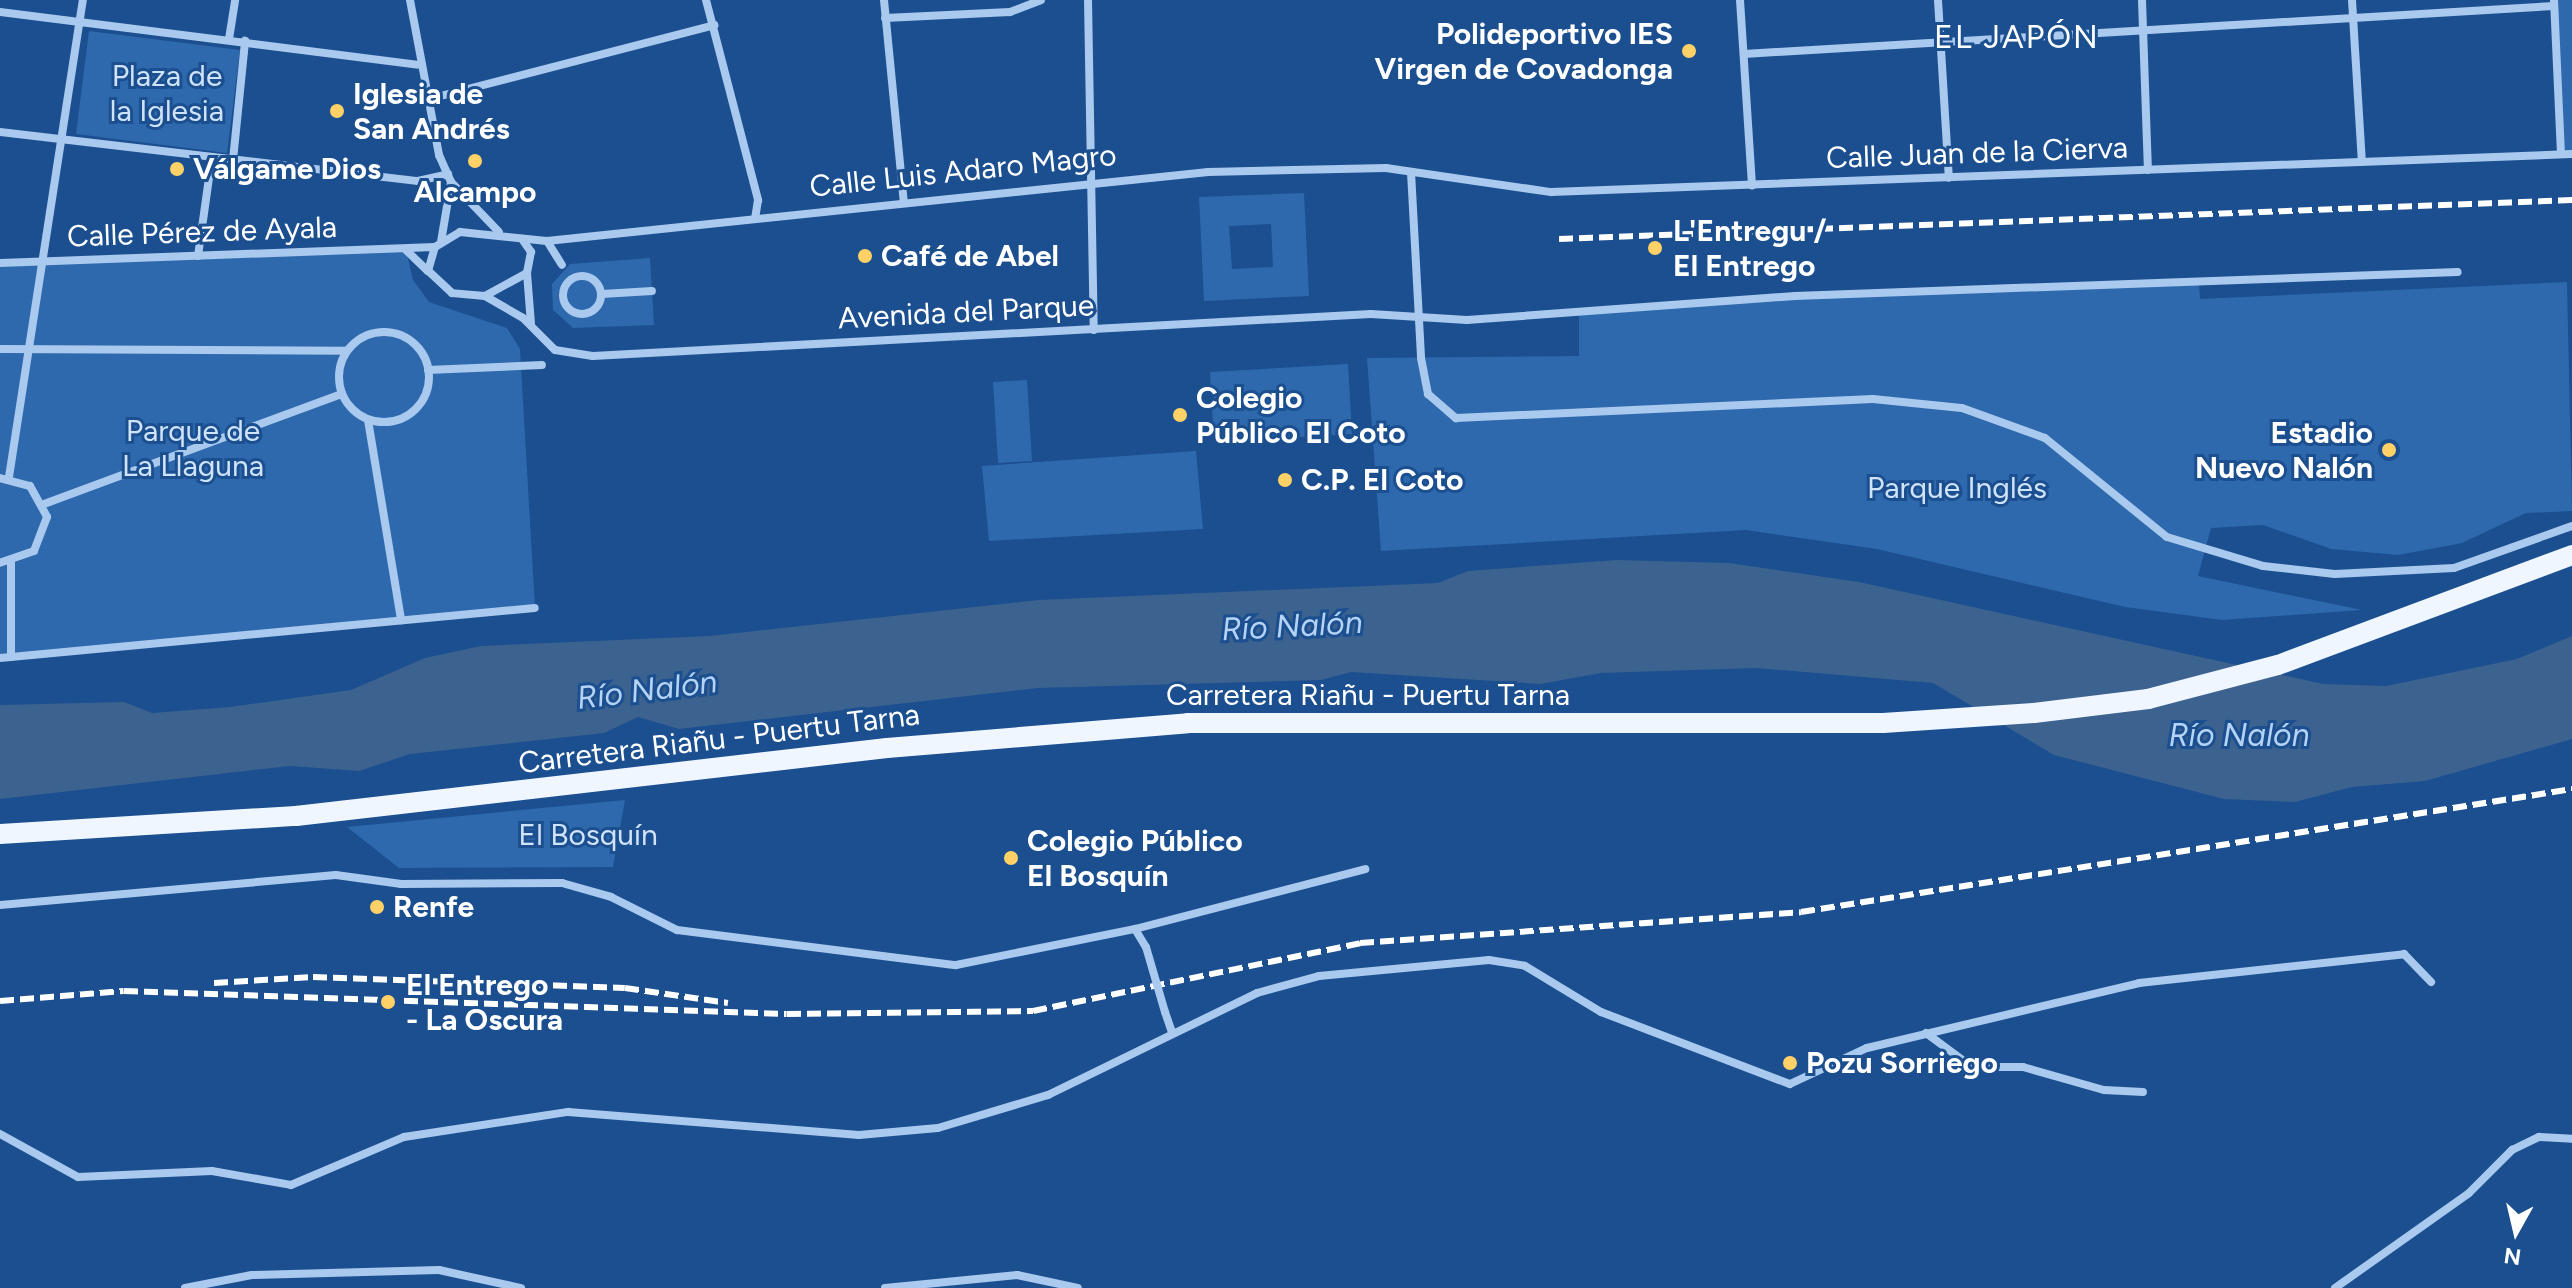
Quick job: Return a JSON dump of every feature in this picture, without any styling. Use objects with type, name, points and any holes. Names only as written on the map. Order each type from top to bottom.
[{"type":"main road","name":"Carretera Riañu - Puertu Tarna","points":[[0,834],[296,816],[887,748],[1188,723],[1883,723],[2034,713],[2148,699],[2278,665],[2572,555]]},
{"type":"street","points":[[0,563],[11,563],[41,542],[44,504],[30,486],[4,478],[46,262],[83,0]]},
{"type":"street","points":[[229,39],[235,0]]},
{"type":"street","points":[[410,0],[417,65],[450,178],[499,232]]},
{"type":"street","points":[[706,0],[758,200],[755,219]]},
{"type":"street","points":[[884,0],[904,203]]},
{"type":"street","points":[[885,18],[1010,12],[1041,0]]},
{"type":"street","points":[[1088,0],[1087,183],[1094,330]]},
{"type":"street","points":[[1740,0],[1752,186]]},
{"type":"street","points":[[1938,0],[1949,178]]},
{"type":"street","points":[[2142,0],[2148,170]]},
{"type":"street","points":[[2352,0],[2362,162]]},
{"type":"street","points":[[1744,54],[2554,3],[2561,154]]},
{"type":"street","points":[[0,12],[417,65]]},
{"type":"street","points":[[425,100],[714,25]]},
{"type":"street","points":[[233,160],[245,41]]},
{"type":"street","points":[[0,132],[418,181],[450,178]]},
{"type":"street","name":"Calle Juan de la Cierva","points":[[1386,168],[1551,192],[2572,154]]},
{"type":"street","points":[[198,256],[212,157]]},
{"type":"street","name":"Calle Luis Adaro Magro","points":[[522,239],[547,241],[1087,183],[1386,168]]},
{"type":"street","points":[[1411,172],[1416,317],[1428,394],[1456,418],[1873,399],[1962,408],[2045,438],[2167,537],[2263,566],[2403,575],[2494,558],[2572,526]]},
{"type":"street","points":[[428,271],[438,244],[450,178]]},
{"type":"street","points":[[438,244],[460,232],[499,232],[522,239],[531,252],[527,273],[531,325]]},
{"type":"street","points":[[547,241],[562,265]]},
{"type":"street","name":"Calle Luis Adaro Magro","points":[[531,252],[547,241]]},
{"type":"street","name":"Calle Pérez de Ayala","points":[[0,263],[406,250],[438,244]]},
{"type":"street","points":[[406,250],[452,293],[485,296],[527,273]]},
{"type":"street","name":"Avenida del Parque","points":[[485,296],[531,325],[555,350],[593,356],[1094,330],[1416,317],[1481,320],[1795,296],[2458,272]]},
{"type":"street","points":[[602,294],[582,276],[568,282],[563,296],[570,310],[583,314],[602,294],[652,291]]},
{"type":"street","points":[[0,349],[346,351],[386,332],[414,344],[428,370],[425,395],[408,415],[368,420]]},
{"type":"street","points":[[342,394],[346,351]]},
{"type":"street","points":[[428,370],[542,365]]},
{"type":"street","points":[[342,394],[368,420],[401,620]]},
{"type":"street","points":[[44,504],[342,394]]},
{"type":"street","points":[[11,563],[11,657]]},
{"type":"street","points":[[0,658],[535,608]]},
{"type":"street","points":[[0,905],[336,875],[401,884],[562,883],[611,897],[677,930],[956,965],[1135,929],[1365,869]]},
{"type":"street","points":[[1135,929],[1146,947],[1172,1032]]},
{"type":"street","points":[[0,1134],[78,1177],[212,1171],[291,1185],[404,1137],[568,1112],[859,1135],[938,1128],[1048,1095],[1257,993],[1319,976],[1489,960],[1525,966],[1601,1012],[1790,1084],[1867,1048],[2139,983],[2284,962],[2404,954],[2431,982]]},
{"type":"street","points":[[1926,1033],[1972,1067],[2023,1067],[2104,1090],[2143,1092]]},
{"type":"street","points":[[2335,1288],[2469,1193],[2512,1150],[2539,1137],[2572,1139]]},
{"type":"street","points":[[185,1288],[252,1275],[439,1270],[521,1288]]},
{"type":"street","points":[[885,1288],[1017,1275],[1078,1288]]},
{"type":"green space","points":[[2554,0],[2572,0],[2572,154],[2561,154]]},
{"type":"green space","name":"Plaza de la Iglesia","points":[[89,31],[240,50],[227,153],[76,134]]},
{"type":"green space","points":[[1304,193],[1309,296],[1204,301],[1199,197]],"holes":[[[1271,224],[1273,267],[1232,269],[1229,226]]]},
{"type":"green space","name":"Parque de La Llaguna","points":[[406,250],[413,280],[429,302],[507,328],[520,349],[535,608],[0,658],[0,263]]},
{"type":"green space","points":[[650,258],[654,325],[573,328],[553,310],[552,284],[570,264]]},
{"type":"green space","name":"Parque Inglés","points":[[2199,282],[2200,299],[2567,282],[2572,511],[2526,513],[2462,543],[2398,555],[2331,549],[2263,525],[2211,528],[2198,576],[2362,610],[2222,620],[2125,607],[1877,549],[1746,530],[1381,551],[1367,358],[1579,356],[1579,315],[1795,296]]},
{"type":"green space","points":[[1348,364],[1352,434],[1214,442],[1210,372]]},
{"type":"green space","points":[[1027,380],[1032,461],[998,463],[993,382]]},
{"type":"green space","points":[[1196,451],[1203,529],[989,541],[982,466]]},
{"type":"green space","name":"El Bosquín","points":[[625,800],[613,867],[399,868],[347,827]]},
{"type":"water","name":"Río Nalón","points":[[1617,560],[1729,563],[1859,582],[2323,684],[2386,686],[2517,659],[2572,636],[2572,739],[2425,781],[2352,787],[2295,802],[2224,799],[2054,755],[1933,683],[1756,668],[1601,673],[1540,684],[1351,672],[1321,680],[1038,688],[679,729],[638,717],[604,733],[410,754],[359,771],[290,766],[0,799],[0,705],[124,702],[152,713],[230,707],[351,690],[425,658],[481,646],[710,636],[1039,600],[1438,583],[1468,571]]},
{"type":"railway","points":[[1559,239],[2572,200]]},
{"type":"railway","points":[[0,1001],[124,991],[787,1014],[1033,1011],[1360,943],[1801,912],[2572,789]]},
{"type":"railway","points":[[214,983],[313,977],[625,988],[728,1003]]},
{"type":"place","name":"Polideportivo IES Virgen de Covadonga","points":[[1689,51]]},
{"type":"place","name":"Iglesia de San Andrés","points":[[337,111]]},
{"type":"place","name":"Alcampo","points":[[475,161]]},
{"type":"place","name":"Válgame Dios","points":[[177,169]]},
{"type":"place","name":"L'Entregu / El Entrego","points":[[1655,248]]},
{"type":"place","name":"Café de Abel","points":[[865,256]]},
{"type":"place","name":"Colegio Público El Coto","points":[[1180,415]]},
{"type":"place","name":"Estadio Nuevo Nalón","points":[[2389,450]]},
{"type":"place","name":"C.P. El Coto","points":[[1285,480]]},
{"type":"place","name":"Colegio Público El Bosquín","points":[[1011,858]]},
{"type":"place","name":"Renfe","points":[[377,907]]},
{"type":"place","name":"El Entrego - La Oscura","points":[[388,1002]]},
{"type":"place","name":"Pozu Sorriego","points":[[1790,1063]]},
{"type":"district","name":"EL JAPÓN","points":[[2017,37]]}]
